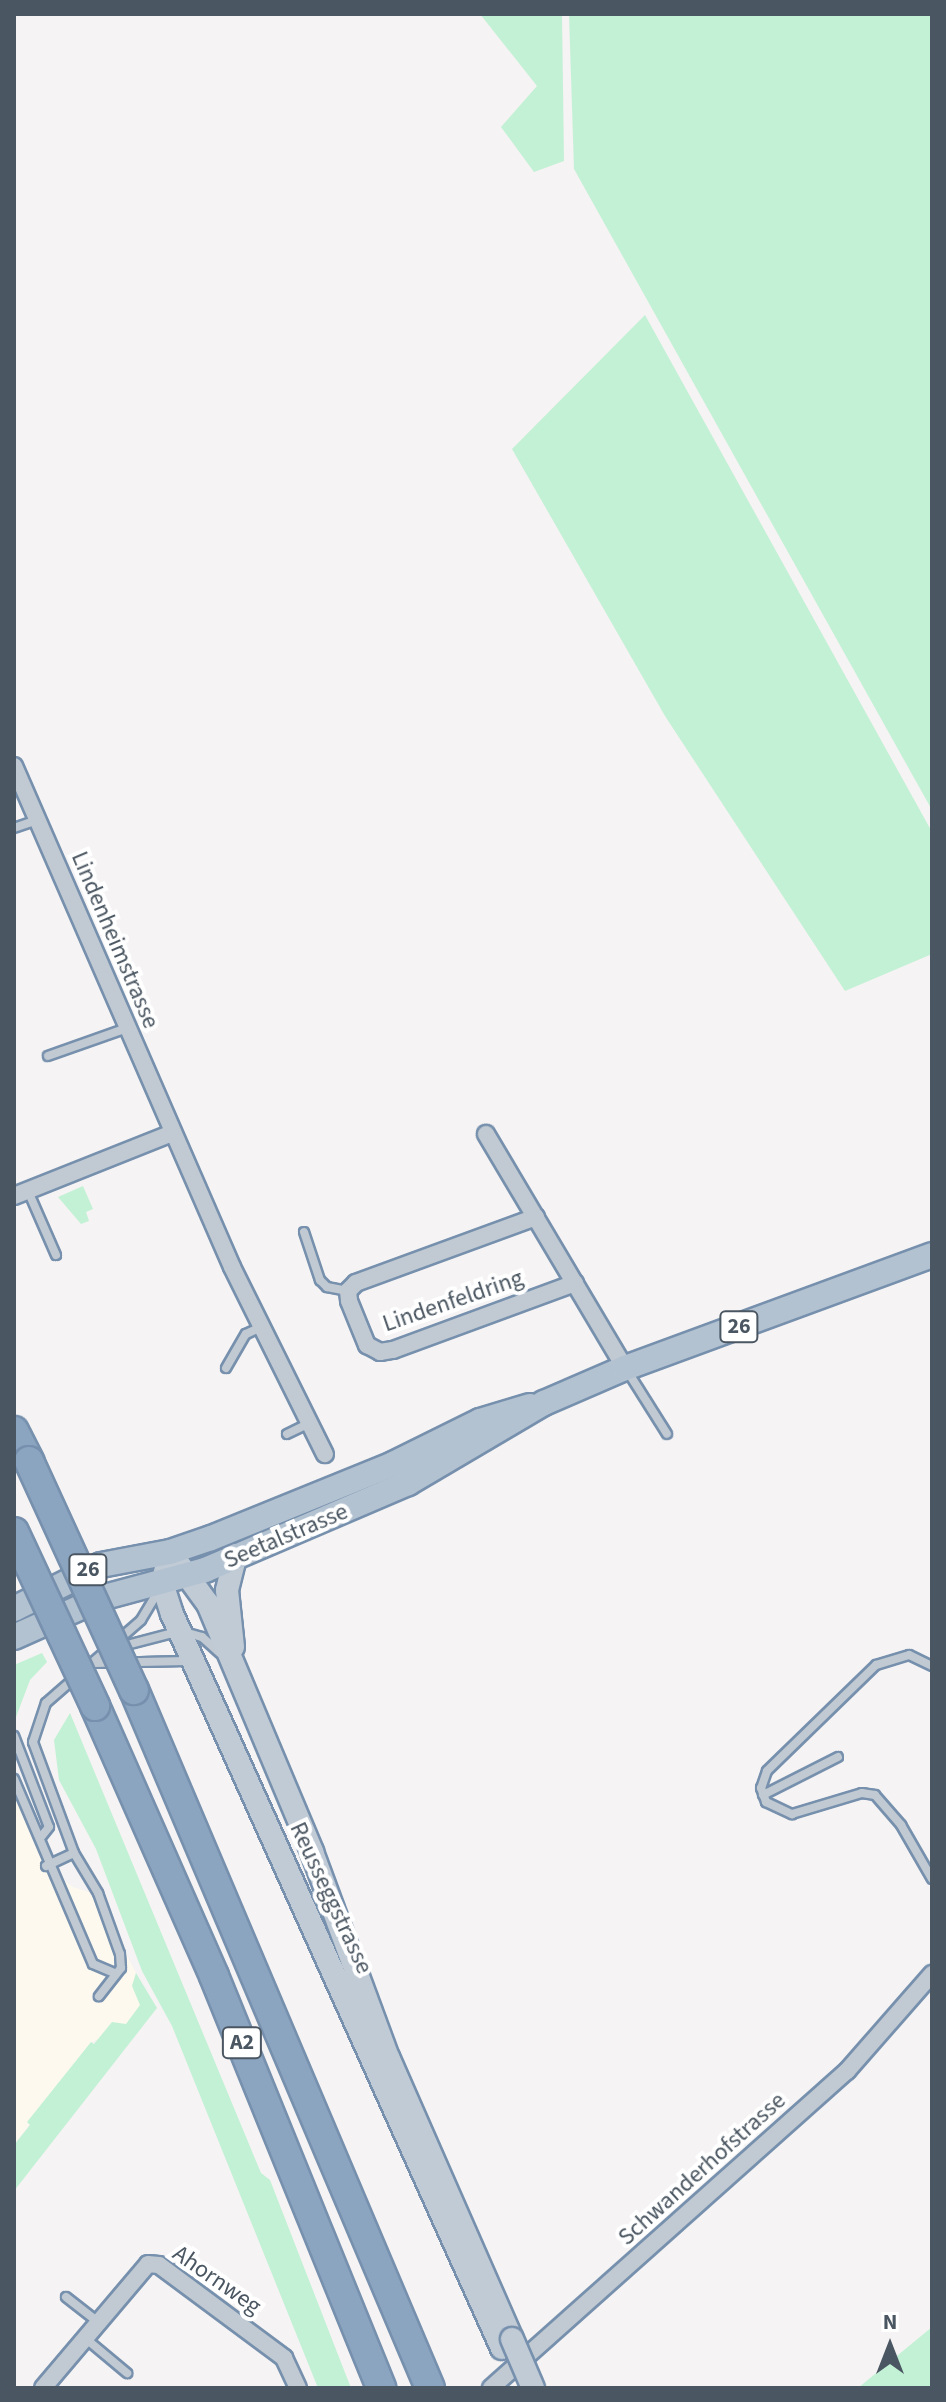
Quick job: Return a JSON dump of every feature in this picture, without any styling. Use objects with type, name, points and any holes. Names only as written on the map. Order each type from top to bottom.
[{"type":"highway","name":"A2","points":[[14,1431],[134,1690],[430,2388]]},
{"type":"highway","name":"A2","points":[[14,1532],[95,1706],[220,1990],[381,2388]]},
{"type":"main road","name":"Seetalstrasse","points":[[14,1637],[101,1598],[190,1575],[408,1483],[544,1403],[625,1368],[932,1255]]},
{"type":"main road","name":"Seetalstrasse","points":[[14,1609],[101,1565],[170,1552],[327,1492],[500,1413],[544,1403]]},
{"type":"main road","name":"Reusseggstrasse","points":[[170,1552],[190,1575],[235,1668],[388,2057],[507,2344],[519,2388]]},
{"type":"main road","points":[[162,1584],[170,1552]]},
{"type":"main road","name":"Reusseggstrasse","points":[[235,1668],[227,1590],[236,1555]]},
{"type":"main road","name":"Reusseggstrasse","points":[[162,1584],[507,2344],[533,2388]]},
{"type":"street","name":"Lindenheimstrasse","points":[[14,766],[172,1133],[261,1327],[325,1454]]},
{"type":"street","points":[[21,1193],[172,1133]]},
{"type":"street","points":[[486,1134],[625,1368]]},
{"type":"street","name":"Lindenfeldring","points":[[536,1217],[356,1283],[348,1291],[367,1345],[380,1352],[575,1283]]},
{"type":"street","name":"Schwanderhofstrasse","points":[[491,2388],[847,2071],[932,1974]]},
{"type":"street","name":"Ahornweg","points":[[43,2388],[140,2269],[159,2265],[284,2358],[298,2388]]},
{"type":"lane","points":[[14,828],[37,820]]},
{"type":"lane","points":[[48,1056],[127,1028]]},
{"type":"lane","points":[[21,1193],[56,1255]]},
{"type":"lane","points":[[304,1232],[320,1280],[327,1287],[348,1291]]},
{"type":"lane","points":[[226,1368],[246,1334],[261,1327]]},
{"type":"lane","points":[[625,1368],[667,1434]]},
{"type":"lane","points":[[287,1434],[310,1423]]},
{"type":"lane","points":[[99,1996],[116,1974],[120,1954],[98,1893],[74,1853],[33,1742],[46,1703],[141,1620],[162,1584]]},
{"type":"lane","points":[[110,1650],[181,1631],[202,1637],[235,1668]]},
{"type":"lane","points":[[763,1795],[767,1771],[876,1665],[909,1655],[932,1666]]},
{"type":"lane","points":[[93,1663],[178,1657],[196,1664]]},
{"type":"lane","points":[[14,1736],[49,1827],[40,1838]]},
{"type":"lane","points":[[763,1795],[838,1757]]},
{"type":"lane","points":[[14,1779],[93,1964],[116,1974]]},
{"type":"lane","points":[[763,1795],[781,1813],[792,1814],[862,1793],[875,1795],[901,1825],[932,1879]]},
{"type":"lane","points":[[49,1866],[74,1853]]},
{"type":"lane","points":[[66,2297],[97,2321]]},
{"type":"lane","points":[[84,2337],[127,2373]]},
{"type":"shaded area","points":[[14,1784],[50,1870],[73,1887],[95,1894],[136,1973],[132,1986],[140,2005],[126,2025],[90,2043],[14,2145]]},
{"type":"green space","points":[[480,14],[562,14],[564,161],[534,172],[501,127],[537,86]]},
{"type":"green space","points":[[569,14],[932,14],[932,810],[574,169]]},
{"type":"green space","points":[[645,315],[932,832],[932,954],[845,991],[665,716],[512,449]]},
{"type":"green space","points":[[83,1186],[93,1209],[86,1212],[89,1221],[81,1224],[58,1197]]},
{"type":"green space","points":[[42,1653],[47,1662],[30,1680],[16,1717],[14,1665]]},
{"type":"green space","points":[[70,1713],[261,2173],[270,2180],[351,2388],[318,2388],[172,2026],[142,1971],[96,1849],[59,1780],[54,1740]]},
{"type":"green space","points":[[136,1973],[157,2008],[14,2191],[14,2145],[30,2125],[27,2122],[91,2042],[94,2044],[112,2022],[126,2024],[140,2005],[132,1986]]},
{"type":"green space","points":[[932,2327],[932,2388],[858,2388]]}]
